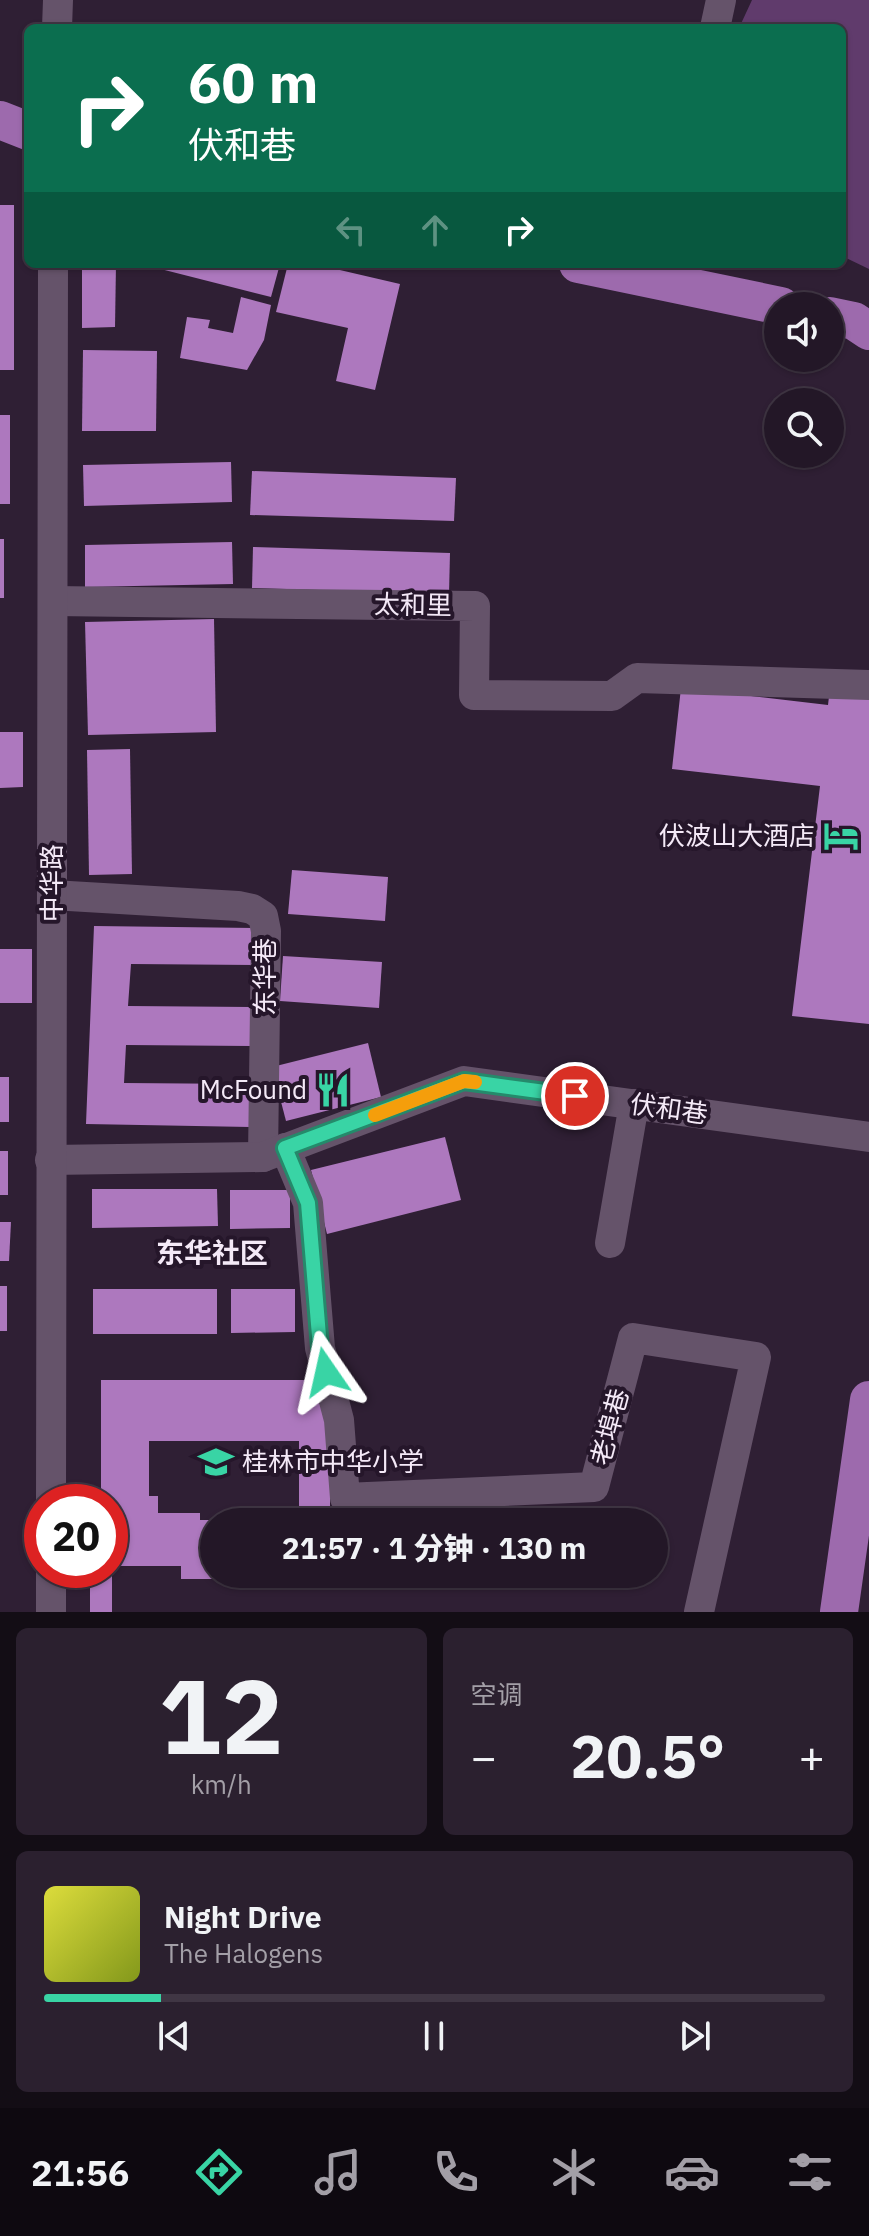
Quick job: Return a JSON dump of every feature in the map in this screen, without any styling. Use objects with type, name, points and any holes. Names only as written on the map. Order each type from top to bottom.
[{"type":"main road","points":[[0,120],[24,129]]},
{"type":"main road","points":[[617,268],[666,273],[764,301]]},
{"type":"main road","points":[[844,319],[854,321],[869,331]]},
{"type":"main road","points":[[839,1612],[869,1400]]},
{"type":"street","points":[[57,24],[58,0]]},
{"type":"street","points":[[716,24],[721,0]]},
{"type":"street","name":"中华路","points":[[51,1484],[53,268]]},
{"type":"street","name":"太和里","points":[[53,601],[475,606],[474,695],[612,696],[637,678],[869,685]]},
{"type":"street","name":"东华巷","points":[[52,895],[238,906],[252,909],[263,916],[274,1152]]},
{"type":"street","name":"伏和巷","points":[[50,1160],[274,1152],[464,1081],[869,1137]]},
{"type":"street","points":[[610,1243],[634,1104]]},
{"type":"street","name":"老埠巷","points":[[274,1152],[308,1203],[320,1348],[339,1420],[345,1498],[594,1487],[633,1338],[756,1357],[699,1612]]},
{"type":"street","points":[[51,1588],[51,1612]]},
{"type":"shaded area","points":[[752,0],[869,0],[869,269],[846,258],[846,24],[741,24]]},
{"type":"building","points":[[0,205],[14,205],[14,370],[0,370]]},
{"type":"building","points":[[82,268],[116,268],[115,327],[82,328]]},
{"type":"building","points":[[157,268],[279,268],[271,297]]},
{"type":"building","points":[[287,268],[331,268],[400,284],[375,390],[336,381],[348,328],[276,312]]},
{"type":"building","points":[[241,297],[271,305],[264,340],[247,370],[180,358],[187,317],[210,320],[208,328],[233,333]]},
{"type":"building","points":[[83,350],[157,351],[156,431],[82,431]]},
{"type":"building","points":[[0,415],[10,415],[10,504],[0,504]]},
{"type":"building","points":[[231,462],[232,502],[84,506],[83,465]]},
{"type":"building","points":[[252,471],[456,478],[454,521],[250,515]]},
{"type":"building","points":[[0,539],[4,539],[4,598],[0,598]]},
{"type":"building","points":[[232,542],[233,584],[85,587],[85,545]]},
{"type":"building","points":[[253,547],[450,553],[449,594],[252,588]]},
{"type":"building","points":[[214,619],[216,732],[88,735],[85,622]]},
{"type":"building","name":"伏波山大酒店","points":[[681,688],[828,705],[830,688],[869,693],[869,1024],[792,1016],[820,786],[672,769]]},
{"type":"building","points":[[0,732],[23,732],[23,787],[0,788]]},
{"type":"building","points":[[130,749],[132,874],[89,875],[87,750]]},
{"type":"building","points":[[292,870],[388,877],[385,921],[288,914]]},
{"type":"building","points":[[94,926],[255,928],[254,965],[131,964],[128,1006],[251,1007],[250,1046],[126,1045],[124,1083],[250,1084],[250,1127],[86,1124]]},
{"type":"building","points":[[0,949],[32,949],[32,1003],[0,1003]]},
{"type":"building","points":[[283,956],[382,962],[379,1008],[280,1001]]},
{"type":"building","points":[[368,1043],[381,1097],[286,1121],[272,1067]]},
{"type":"building","points":[[0,1077],[9,1077],[9,1122],[0,1122]]},
{"type":"building","points":[[445,1137],[461,1200],[327,1234],[311,1170]]},
{"type":"building","points":[[0,1151],[8,1151],[8,1195],[0,1195]]},
{"type":"building","points":[[92,1189],[217,1189],[218,1226],[92,1228]]},
{"type":"building","points":[[230,1190],[290,1190],[290,1228],[230,1229]]},
{"type":"building","points":[[0,1222],[11,1222],[9,1261],[0,1261]]},
{"type":"building","points":[[0,1286],[7,1286],[7,1331],[0,1331]]},
{"type":"building","points":[[93,1289],[217,1289],[217,1334],[93,1334]]},
{"type":"building","points":[[231,1289],[295,1289],[295,1332],[231,1333]]},
{"type":"building","points":[[101,1380],[307,1380],[330,1422],[330,1508],[299,1508],[299,1441],[149,1441],[149,1496],[158,1496],[158,1513],[200,1513],[200,1579],[181,1579],[181,1566],[128,1566],[128,1484],[101,1484]]},
{"type":"building","points":[[90,1588],[112,1588],[112,1612],[90,1612]]},
{"type":"slow traffic","points":[[375,1115],[464,1081],[475,1082]]},
{"type":"place","name":"伏波山大酒店","points":[[841,836]]},
{"type":"place","name":"McFound","points":[[333,1090]]},
{"type":"place","name":"桂林市中华小学","points":[[216,1462]]},
{"type":"district","name":"东华社区","points":[[212,1253]]},
{"type":"route","points":[[326,1372],[320,1348],[308,1203],[285,1148],[464,1081],[575,1096]]}]
